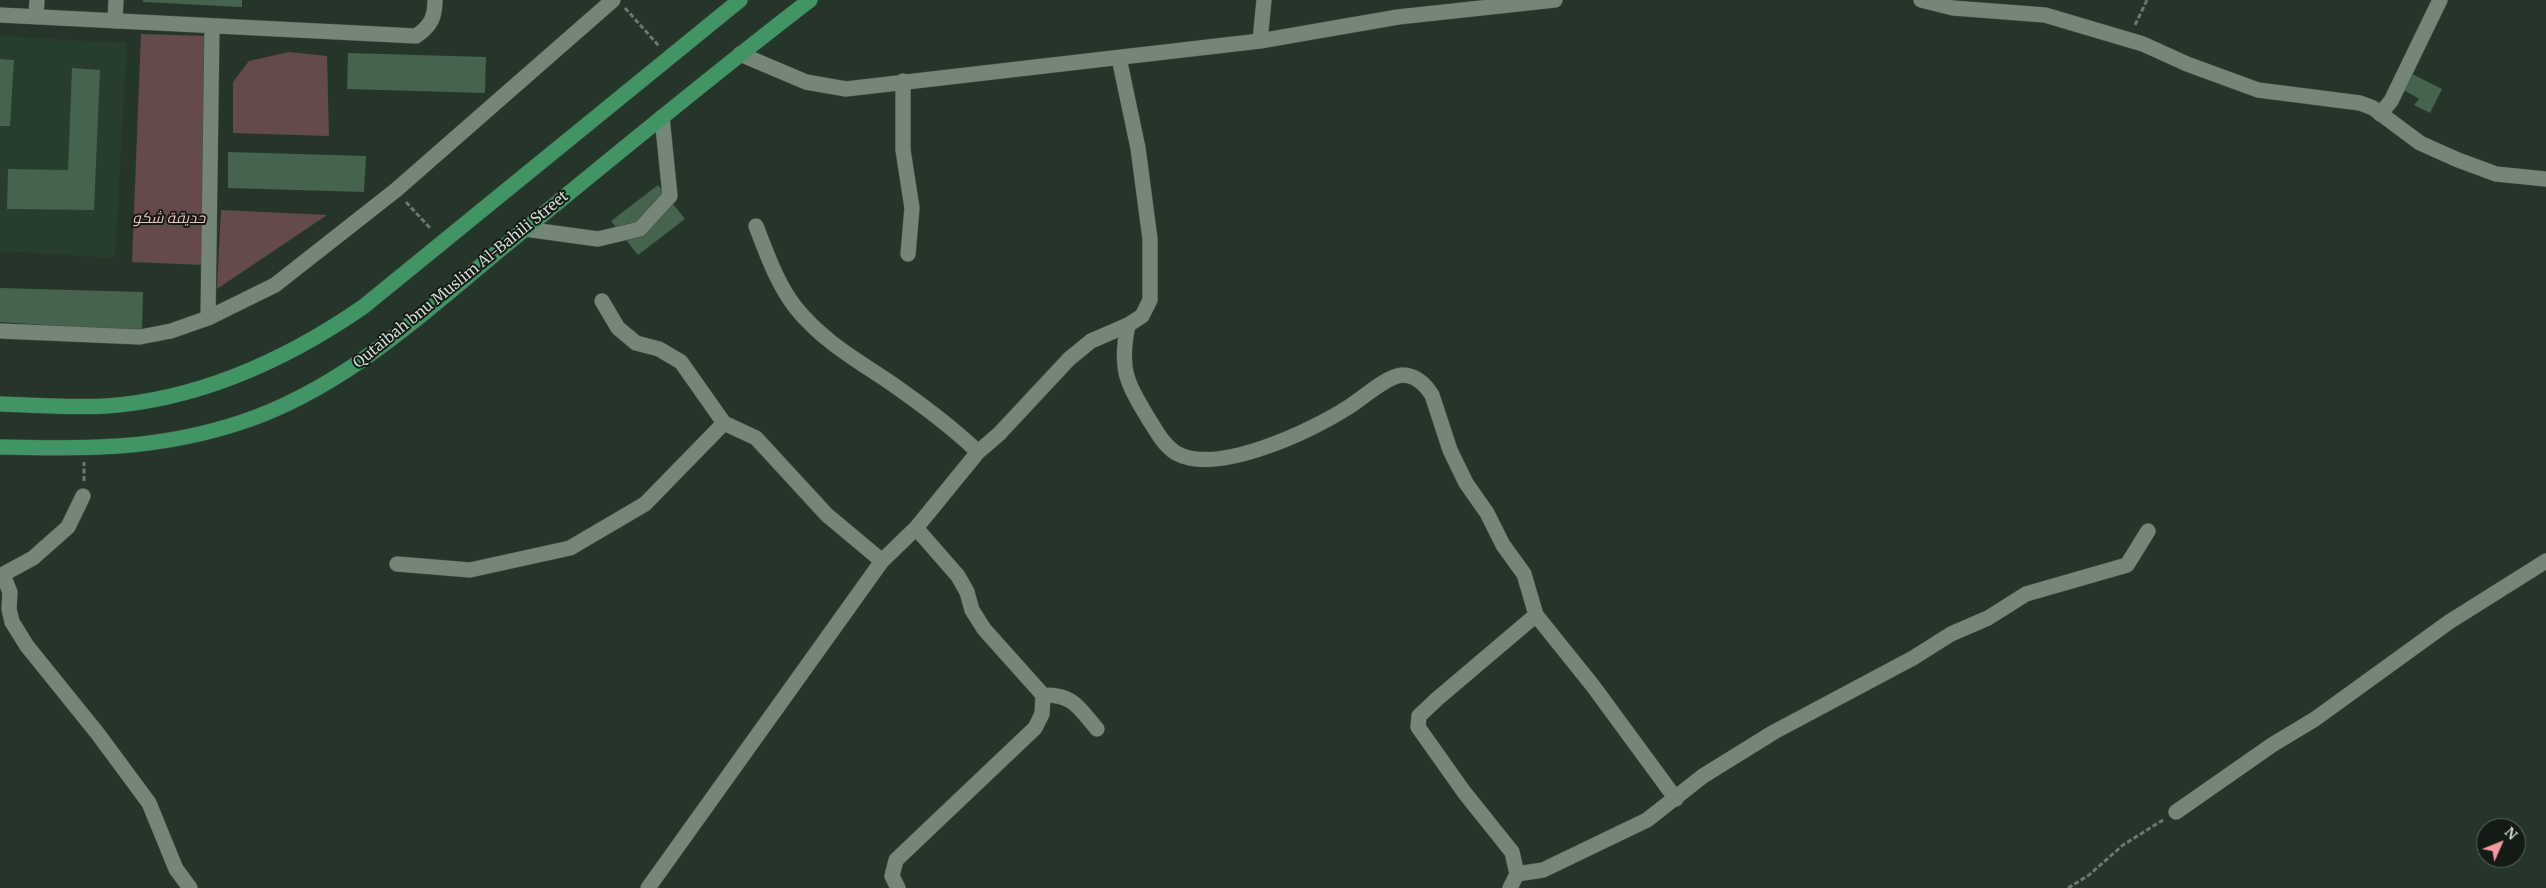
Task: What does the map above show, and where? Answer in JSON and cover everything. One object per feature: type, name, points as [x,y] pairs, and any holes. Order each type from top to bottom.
[{"type":"main road","points":[[0,404],[70,407],[109,406],[154,399],[225,380],[285,356],[325,333],[363,307],[740,0]]},
{"type":"main road","name":"Qutaibah bnu Muslim Al-Bahili Street","points":[[0,447],[85,449],[133,446],[205,434],[244,422],[318,389],[385,344],[662,117],[810,0]]},
{"type":"street","points":[[36,17],[37,0]]},
{"type":"street","points":[[115,21],[116,0]]},
{"type":"street","points":[[0,15],[416,36],[427,28],[435,16],[435,0]]},
{"type":"street","points":[[1260,41],[1264,0]]},
{"type":"street","points":[[740,54],[806,82],[846,89],[1260,41],[1398,17],[1555,0]]},
{"type":"street","points":[[1921,0],[1954,8],[2045,15],[2129,39],[2187,64],[2258,90],[2360,103],[2373,108],[2420,143],[2458,160],[2496,174],[2546,178]]},
{"type":"street","points":[[2380,114],[2391,101],[2440,0]]},
{"type":"street","points":[[0,331],[140,337],[170,331],[208,318],[275,285],[396,190],[619,4]]},
{"type":"street","points":[[208,318],[212,26]]},
{"type":"street","points":[[648,888],[882,561],[916,528],[978,452],[1000,434],[1031,398],[1076,353],[1091,341],[1128,326],[1142,316],[1150,300],[1152,272],[1150,239],[1138,148],[1120,58]]},
{"type":"street","points":[[904,81],[903,150],[912,208],[908,254]]},
{"type":"street","points":[[525,229],[598,239],[640,228],[670,196],[662,117]]},
{"type":"street","points":[[756,226],[781,285],[796,308],[815,328],[850,358],[885,379],[957,432],[978,452]]},
{"type":"street","points":[[602,301],[618,328],[636,343],[659,349],[681,362],[724,423],[756,438],[827,516],[882,561]]},
{"type":"street","points":[[1128,326],[1123,364],[1129,387],[1165,443],[1177,453],[1196,458],[1223,459],[1274,444],[1346,409],[1393,377],[1403,375],[1417,378],[1432,395],[1450,450],[1466,483],[1479,499],[1503,545],[1524,574],[1536,615],[1594,686],[1676,799]]},
{"type":"street","points":[[396,564],[470,570],[570,548],[646,504],[724,423]]},
{"type":"street","points":[[83,496],[68,527],[33,558],[2,576],[10,592],[9,609],[12,622],[27,646],[98,734],[149,803],[176,869],[190,888]]},
{"type":"street","points":[[898,888],[892,876],[896,860],[1035,728],[1042,714],[1043,695],[984,629],[972,610],[967,592],[958,576],[916,528]]},
{"type":"street","points":[[1517,874],[1543,870],[1647,820],[1703,776],[1774,732],[1913,658],[1951,634],[1988,618],[2026,594],[2127,565],[2148,531]]},
{"type":"street","points":[[2176,812],[2272,745],[2315,719],[2449,622],[2546,561]]},
{"type":"street","points":[[1510,888],[1517,874],[1512,852],[1464,792],[1418,727],[1419,716],[1436,699],[1536,615]]},
{"type":"street","points":[[1043,695],[1059,695],[1068,699],[1097,729]]},
{"type":"path","points":[[2129,39],[2146,0]]},
{"type":"path","points":[[619,4],[668,57]]},
{"type":"path","points":[[396,190],[430,228]]},
{"type":"path","points":[[83,496],[85,449]]},
{"type":"path","points":[[2068,888],[2089,875],[2122,845],[2176,812]]},
{"type":"shaded area","points":[[0,36],[127,43],[115,258],[0,251]]},
{"type":"green space","name":"حديقة شكو","points":[[141,34],[207,36],[203,265],[132,262]]},
{"type":"green space","points":[[289,52],[327,56],[329,136],[233,133],[233,82],[249,61]]},
{"type":"green space","points":[[221,210],[327,215],[217,289]]},
{"type":"building","points":[[143,0],[242,0],[242,7],[143,2]]},
{"type":"building","points":[[348,53],[486,57],[485,93],[347,89]]},
{"type":"building","points":[[0,59],[14,60],[10,126],[0,126]]},
{"type":"building","points":[[72,68],[100,70],[94,210],[7,209],[8,169],[68,170]]},
{"type":"building","points":[[2412,74],[2442,89],[2430,113],[2414,105],[2419,99],[2404,90]]},
{"type":"building","points":[[228,152],[366,156],[364,192],[228,188]]},
{"type":"building","points":[[658,185],[685,219],[638,255],[611,221]]},
{"type":"building","points":[[0,288],[143,292],[142,332],[0,322]]}]
